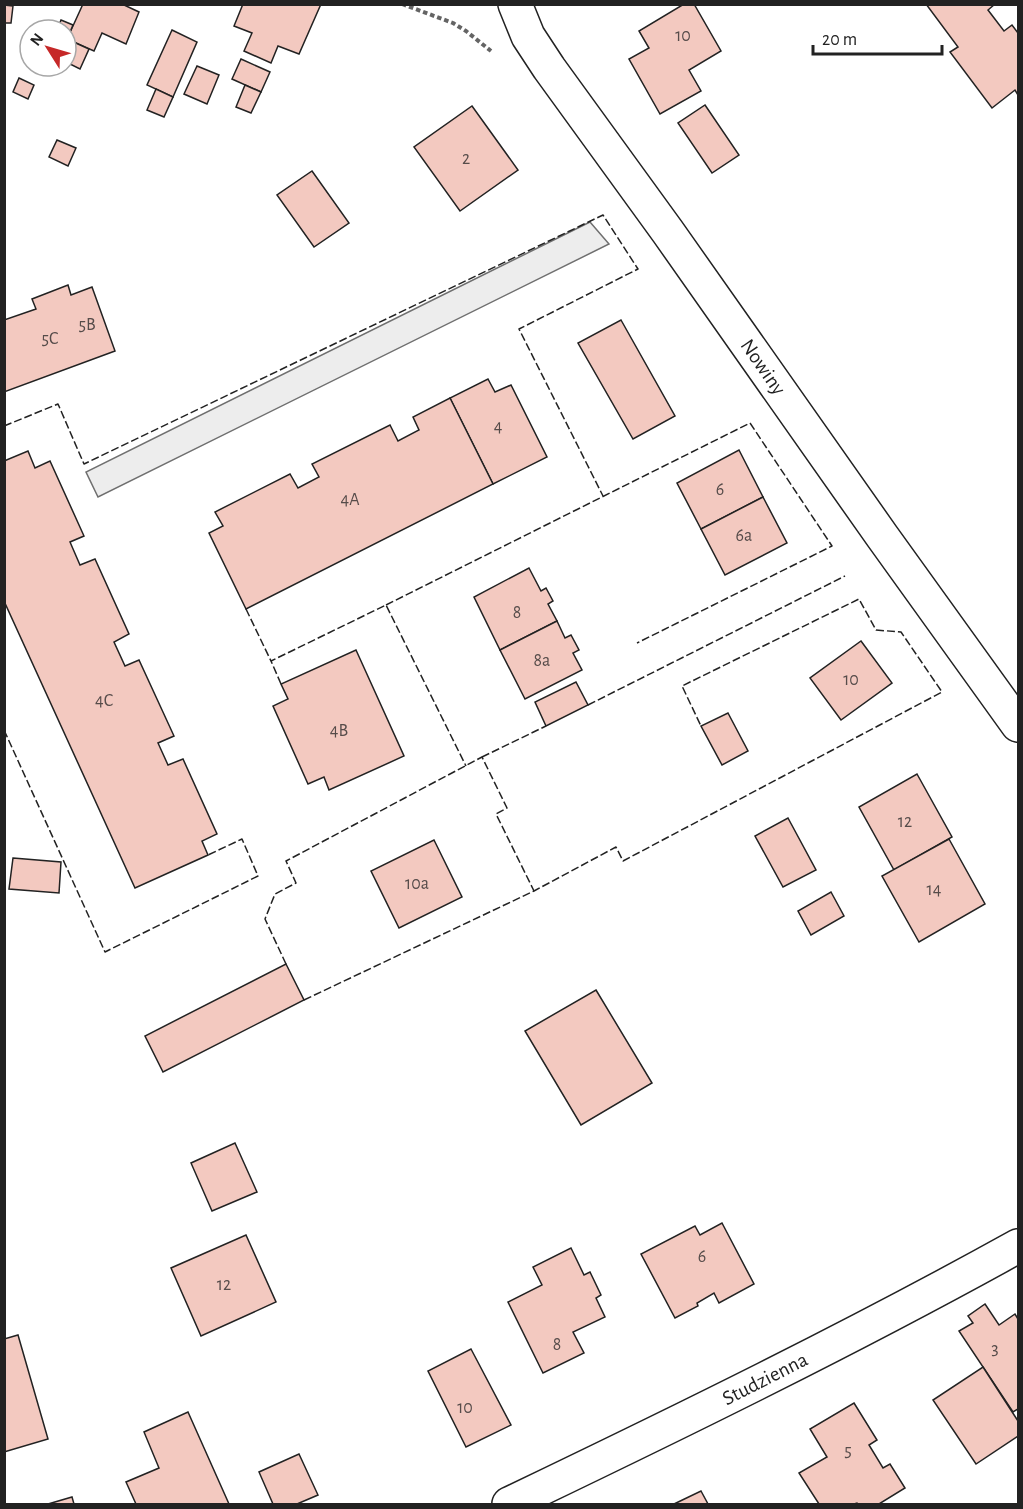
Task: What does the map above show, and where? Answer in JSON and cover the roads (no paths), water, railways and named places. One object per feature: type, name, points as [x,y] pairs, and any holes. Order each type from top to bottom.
[{"type":"street","name":"Nowiny","points":[[515,4],[528,36],[549,68],[1018,725]]},
{"type":"street","name":"Studzienna","points":[[509,1504],[722,1401],[1018,1246]]}]
